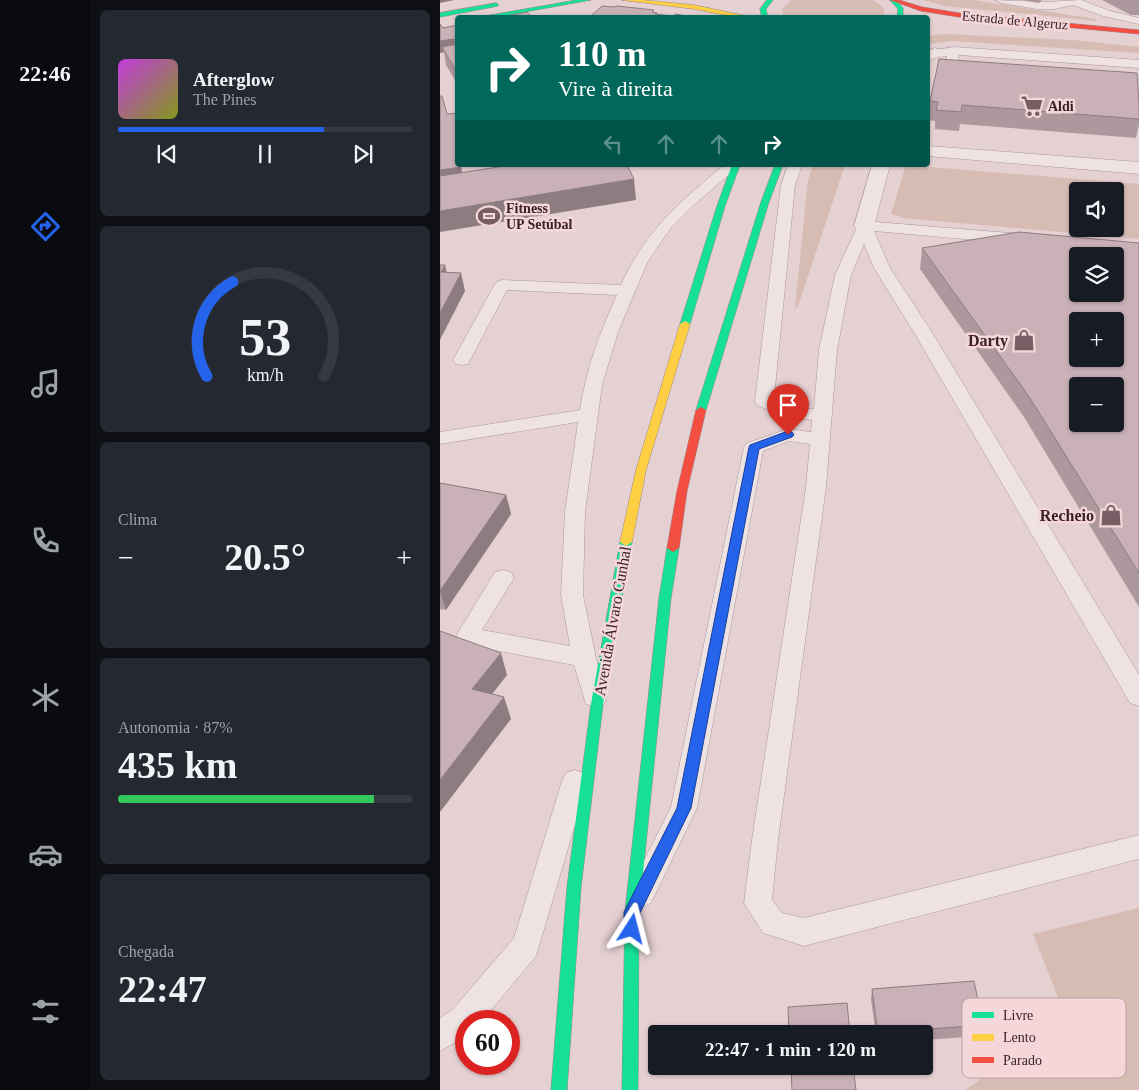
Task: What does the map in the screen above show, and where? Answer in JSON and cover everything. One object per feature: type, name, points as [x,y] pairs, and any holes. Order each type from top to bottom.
[{"type":"main road","points":[[440,15],[525,0]]},
{"type":"main road","points":[[494,15],[588,0]]},
{"type":"main road","points":[[625,0],[734,15]]},
{"type":"main road","points":[[764,15],[763,9],[770,0]]},
{"type":"main road","points":[[894,0],[901,9],[900,15]]},
{"type":"main road","name":"Estrada de Algeruz","points":[[894,0],[921,9],[959,15],[1139,32]]},
{"type":"main road","points":[[440,24],[455,22]]},
{"type":"main road","name":"Estrada de Algeruz","points":[[960,26],[1064,32],[1139,40]]},
{"type":"main road","name":"Avenida Álvaro Cunhal","points":[[559,1090],[574,887],[597,704],[616,592],[641,470],[733,167]]},
{"type":"main road","points":[[630,1090],[632,912],[665,598],[682,491],[700,413],[729,315],[779,167]]},
{"type":"street","points":[[930,151],[1139,168]]},
{"type":"street","points":[[864,226],[880,167]]},
{"type":"lane","points":[[1001,0],[1044,7],[1059,6],[1072,0],[1108,14],[1139,21]]},
{"type":"lane","points":[[931,54],[954,51],[1139,64]]},
{"type":"lane","points":[[954,51],[950,68],[978,70]]},
{"type":"lane","points":[[1091,61],[1091,77]]},
{"type":"lane","points":[[440,1036],[464,1020],[526,946],[597,704],[584,658],[572,595],[575,512],[593,385],[609,332],[639,263],[665,226],[689,202],[732,167]]},
{"type":"lane","points":[[794,167],[788,185],[764,401],[791,413],[821,415]]},
{"type":"lane","points":[[864,226],[844,274],[828,350],[816,486],[765,840],[758,903],[773,924],[804,932],[1139,847]]},
{"type":"lane","points":[[864,226],[1040,241]]},
{"type":"lane","points":[[864,226],[882,268],[924,334],[1139,696]]},
{"type":"lane","points":[[462,360],[502,285],[626,290]]},
{"type":"lane","points":[[440,438],[589,414]]},
{"type":"lane","points":[[632,912],[684,808],[754,447],[788,435],[819,439]]},
{"type":"lane","points":[[503,578],[467,636],[584,658]]},
{"type":"shaded area","points":[[792,0],[873,0],[884,8],[884,14],[783,15],[782,9]]},
{"type":"shaded area","points":[[924,0],[973,0],[1096,19],[1096,21],[944,6]]},
{"type":"shaded area","points":[[945,34],[1073,40],[1139,47],[1139,53],[951,41],[930,44],[930,36]]},
{"type":"shaded area","points":[[812,167],[844,167],[798,306],[795,308],[808,180]]},
{"type":"shaded area","points":[[905,167],[930,167],[1114,182],[1069,182],[1069,233],[903,218],[891,214]]},
{"type":"shaded area","points":[[1124,183],[1139,184],[1139,239],[1117,237],[1124,237]]},
{"type":"shaded area","points":[[1139,908],[1139,1090],[965,1090],[982,1078],[1126,1078],[1126,998],[1058,998],[1033,934]]},
{"type":"building","points":[[602,6],[617,6],[654,10],[652,12],[657,13],[655,14],[664,15],[592,15]]},
{"type":"building","points":[[527,12],[530,15],[512,15]]},
{"type":"building","points":[[440,24],[443,28],[455,26],[455,40],[440,41]]},
{"type":"building","points":[[455,45],[455,69],[442,47]]},
{"type":"building","points":[[939,59],[1137,73],[1139,119],[962,105],[961,112],[936,110],[938,102],[930,101]]},
{"type":"building","points":[[440,96],[442,96],[447,114],[455,113],[455,167],[461,167],[440,170]]},
{"type":"building","points":[[498,167],[628,167],[634,179],[440,211],[440,176]]},
{"type":"building","points":[[1019,232],[1139,243],[1139,573],[1028,395],[922,248]]},
{"type":"building","points":[[440,265],[445,265],[441,272],[461,273],[440,313]]},
{"type":"building","points":[[440,483],[506,495],[440,591]]},
{"type":"building","points":[[440,631],[501,653],[472,689],[504,697],[440,780]]},
{"type":"building","points":[[974,981],[977,998],[962,998],[962,1027],[933,1029],[933,1025],[877,1025],[872,989]]},
{"type":"building","points":[[847,1003],[849,1025],[789,1025],[788,1007]]},
{"type":"building","points":[[791,1075],[854,1075],[856,1090],[792,1090]]},
{"type":"traffic: fast","points":[[496,15],[588,0]]},
{"type":"traffic: fast","points":[[764,15],[763,9],[770,0]]},
{"type":"traffic: fast","points":[[893,0],[901,9],[900,15]]},
{"type":"traffic: fast","points":[[440,15],[496,5]]},
{"type":"traffic: fast","points":[[685,324],[721,206],[735,167]]},
{"type":"traffic: fast","points":[[701,410],[765,202],[778,167]]},
{"type":"traffic: fast","points":[[559,1090],[574,887],[597,704],[626,542]]},
{"type":"traffic: fast","points":[[630,1090],[632,912],[665,598],[673,548]]},
{"type":"traffic: slow","points":[[625,0],[694,7],[737,15]]},
{"type":"traffic: slow","points":[[626,542],[641,470],[685,324]]},
{"type":"traffic: jam","points":[[893,0],[921,9],[959,15],[1139,32]]},
{"type":"traffic: jam","points":[[673,548],[682,491],[701,410]]},
{"type":"place","name":"Aldi","points":[[1032,106]]},
{"type":"place","name":"Fitness UP Setúbal","points":[[489,216]]},
{"type":"place","name":"Darty","points":[[1024,340]]},
{"type":"place","name":"Recheio","points":[[1111,515]]},
{"type":"route","points":[[632,929],[632,912],[684,808],[754,447],[788,435]]}]
